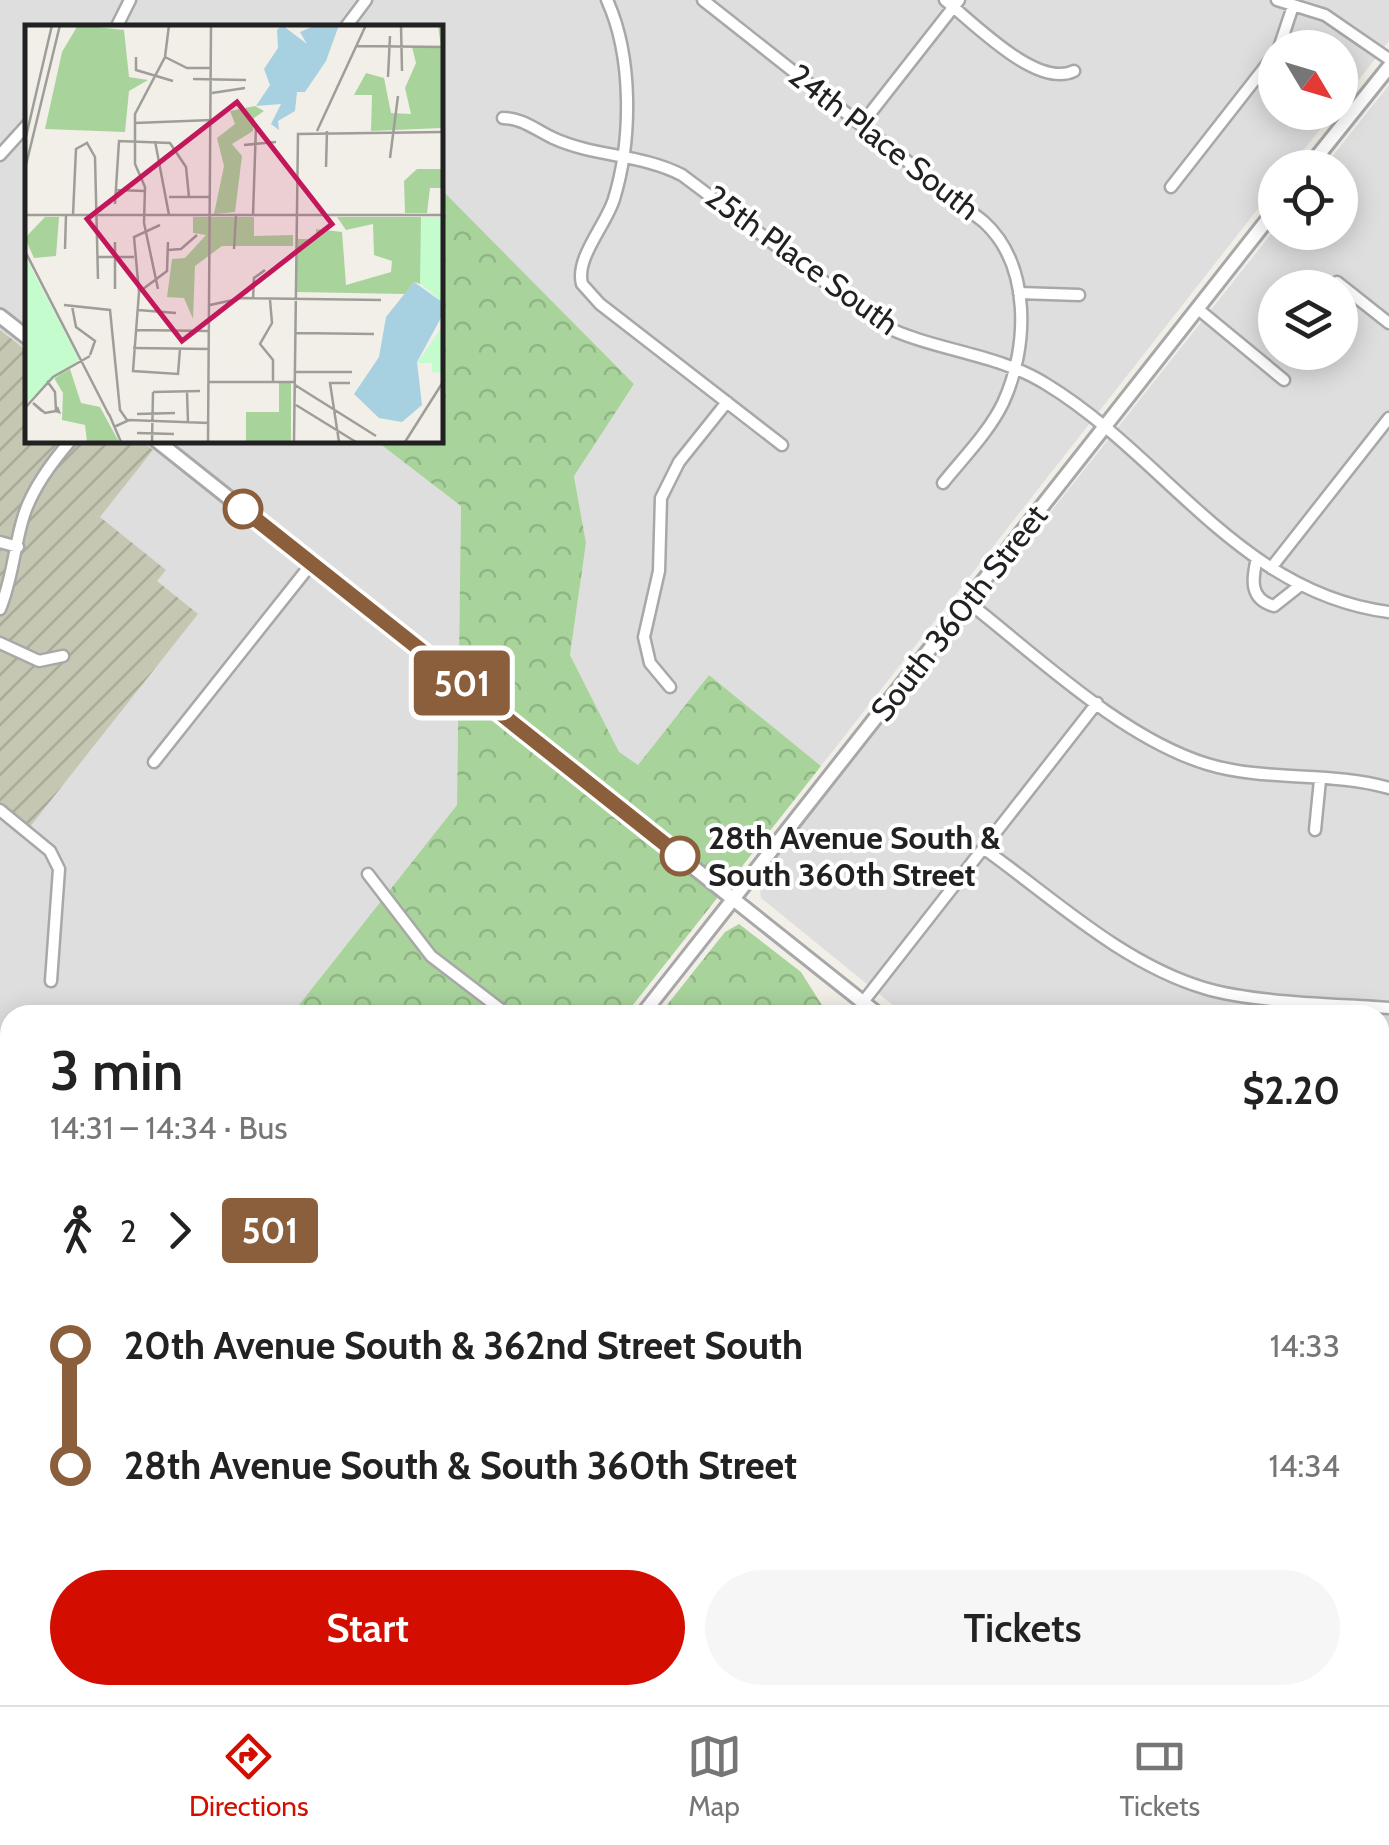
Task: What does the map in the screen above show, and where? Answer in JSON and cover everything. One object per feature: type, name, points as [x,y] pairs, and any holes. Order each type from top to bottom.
[{"type":"street","points":[[118,25],[130,0]]},
{"type":"street","points":[[347,25],[366,0]]},
{"type":"street","points":[[608,0],[624,66],[622,156],[610,212],[580,274],[589,294],[782,445]]},
{"type":"street","name":"24th Place South","points":[[703,0],[996,233],[1012,257],[1020,312],[1014,368],[998,411],[943,483]]},
{"type":"street","points":[[1277,0],[1325,15],[1389,59]]},
{"type":"street","points":[[860,124],[953,2],[1044,74],[1059,77],[1074,71]]},
{"type":"street","points":[[1285,30],[1293,6]]},
{"type":"street","points":[[1322,150],[1389,67]]},
{"type":"street","points":[[1171,187],[1258,76]]},
{"type":"street","name":"25th Place South","points":[[502,118],[520,120],[570,145],[668,168],[699,186],[882,325],[918,341],[1014,368],[1053,388],[1298,588],[1389,612]]},
{"type":"street","points":[[0,155],[25,127]]},
{"type":"street","name":"South 360th Street","points":[[650,1005],[1258,232]]},
{"type":"street","points":[[1019,293],[1079,296]]},
{"type":"street","points":[[1358,299],[1389,323]]},
{"type":"street","points":[[1198,310],[1284,380]]},
{"type":"street","points":[[0,316],[25,336]]},
{"type":"street","points":[[670,687],[650,663],[644,643],[658,571],[660,498],[672,472],[727,402]]},
{"type":"street","points":[[1272,568],[1389,418]]},
{"type":"street","points":[[0,608],[29,504],[70,442]]},
{"type":"street","points":[[159,442],[867,1005]]},
{"type":"street","points":[[0,542],[18,547]]},
{"type":"street","points":[[1257,558],[1253,587],[1261,601],[1274,606],[1298,588]]},
{"type":"street","points":[[154,762],[312,563]]},
{"type":"street","points":[[968,602],[1097,703],[1206,764],[1389,788]]},
{"type":"street","points":[[0,643],[39,661],[64,656]]},
{"type":"street","points":[[863,1002],[1097,703]]},
{"type":"street","points":[[1315,830],[1320,780]]},
{"type":"street","points":[[0,810],[54,857],[60,884],[51,982]]},
{"type":"street","points":[[983,848],[1106,938],[1140,960],[1193,984],[1232,994],[1355,1005]]},
{"type":"street","points":[[368,874],[430,956],[495,1005]]},
{"type":"shaded area","points":[[0,0],[1389,0],[1389,41],[1358,81],[1358,30],[1258,30],[1258,130],[1319,130],[1304,150],[1258,150],[1258,209],[821,766],[709,675],[638,765],[619,753],[570,655],[586,543],[574,475],[634,384],[442,190],[442,25],[25,25],[25,442],[378,442],[461,506],[457,805],[299,1005],[0,1005]]},
{"type":"shaded area","points":[[1389,85],[1389,1005],[893,1005],[761,898],[759,880],[1258,250],[1358,250],[1358,150],[1337,150],[1353,130],[1358,130],[1358,124]]},
{"type":"shaded area","points":[[0,330],[25,349],[25,442],[143,442],[153,450],[100,517],[166,570],[157,581],[198,614],[29,828],[0,804]]},
{"type":"green space","points":[[442,190],[634,384],[574,476],[586,543],[570,655],[619,752],[638,765],[709,675],[821,766],[633,1005],[299,1005],[457,805],[461,506],[378,442],[442,442]]},
{"type":"green space","points":[[739,924],[801,972],[822,1005],[667,1005],[725,932]]},
{"type":"bus line","name":"501","points":[[243,509],[680,856]]},
{"type":"place","name":"28th Avenue South & South 360th Street","points":[[680,856]]}]
